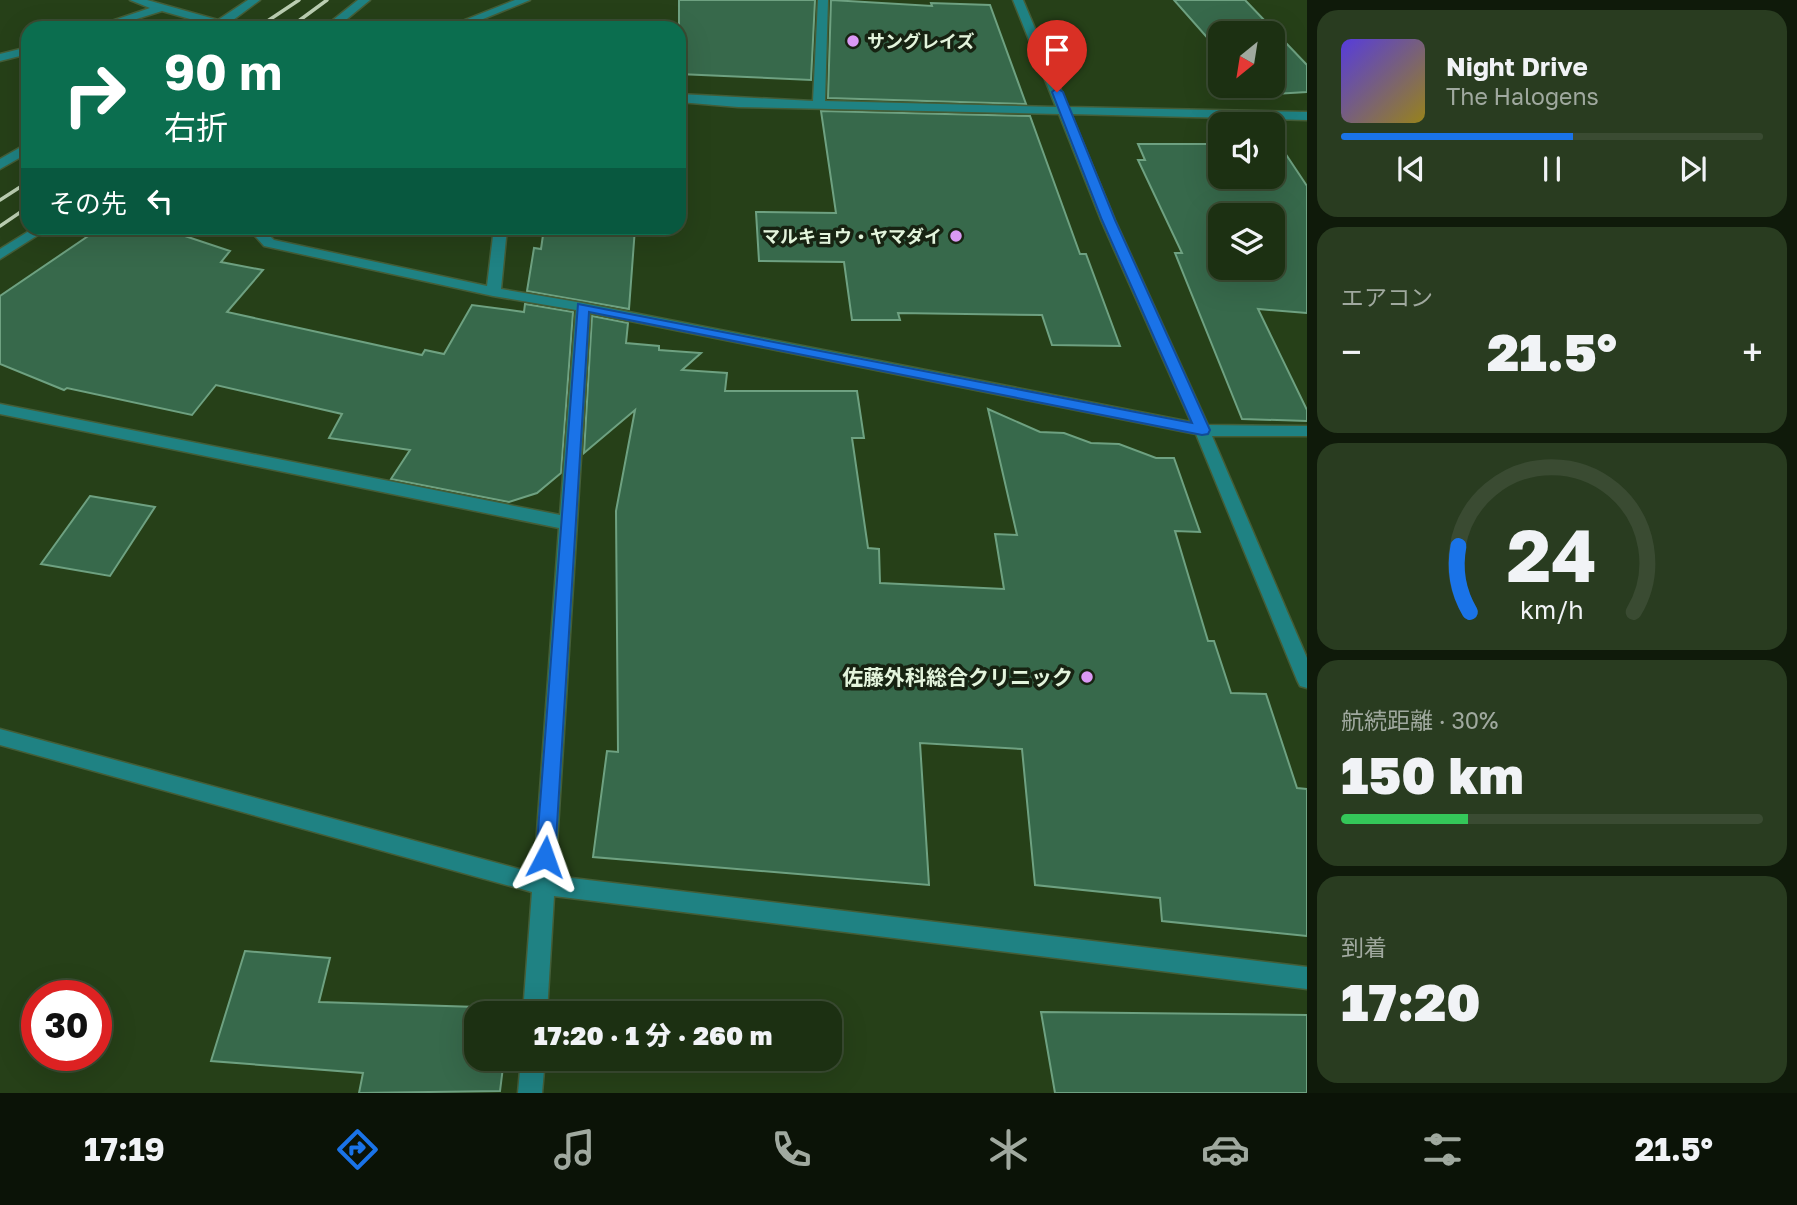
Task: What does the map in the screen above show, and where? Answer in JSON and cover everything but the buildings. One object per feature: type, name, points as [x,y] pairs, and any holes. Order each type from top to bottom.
[{"type":"street","points":[[135,0],[203,21]]},
{"type":"street","points":[[224,21],[254,0]]},
{"type":"street","points":[[338,21],[365,0]]},
{"type":"street","points":[[470,21],[525,0]]},
{"type":"street","points":[[819,104],[823,0]]},
{"type":"street","points":[[1018,0],[1108,220],[1202,430],[1307,680]]},
{"type":"street","points":[[119,21],[163,7]]},
{"type":"street","points":[[0,58],[21,52]]},
{"type":"street","points":[[686,99],[738,103],[1307,116]]},
{"type":"street","points":[[0,165],[21,152]]},
{"type":"street","points":[[0,255],[30,235]]},
{"type":"street","points":[[261,235],[269,243],[493,292],[583,307],[1202,430],[1307,431]]},
{"type":"street","points":[[493,292],[500,235]]},
{"type":"street","points":[[537,1001],[583,307]]},
{"type":"street","points":[[0,409],[567,523]]},
{"type":"street","points":[[0,737],[543,885],[1307,978]]},
{"type":"street","points":[[530,1093],[532,1071]]},
{"type":"railway","points":[[268,21],[299,0]]},
{"type":"railway","points":[[298,21],[327,0]]},
{"type":"railway","points":[[0,200],[21,186]]},
{"type":"railway","points":[[0,226],[21,212]]},
{"type":"place","name":"サングレイズ","points":[[853,41]]},
{"type":"place","name":"マルキョウ・ヤマダイ","points":[[956,236]]},
{"type":"place","name":"佐藤外科総合クリニック","points":[[1087,677]]},
{"type":"route","points":[[545,857],[583,307],[1202,430],[1108,220],[1057,92]]}]
